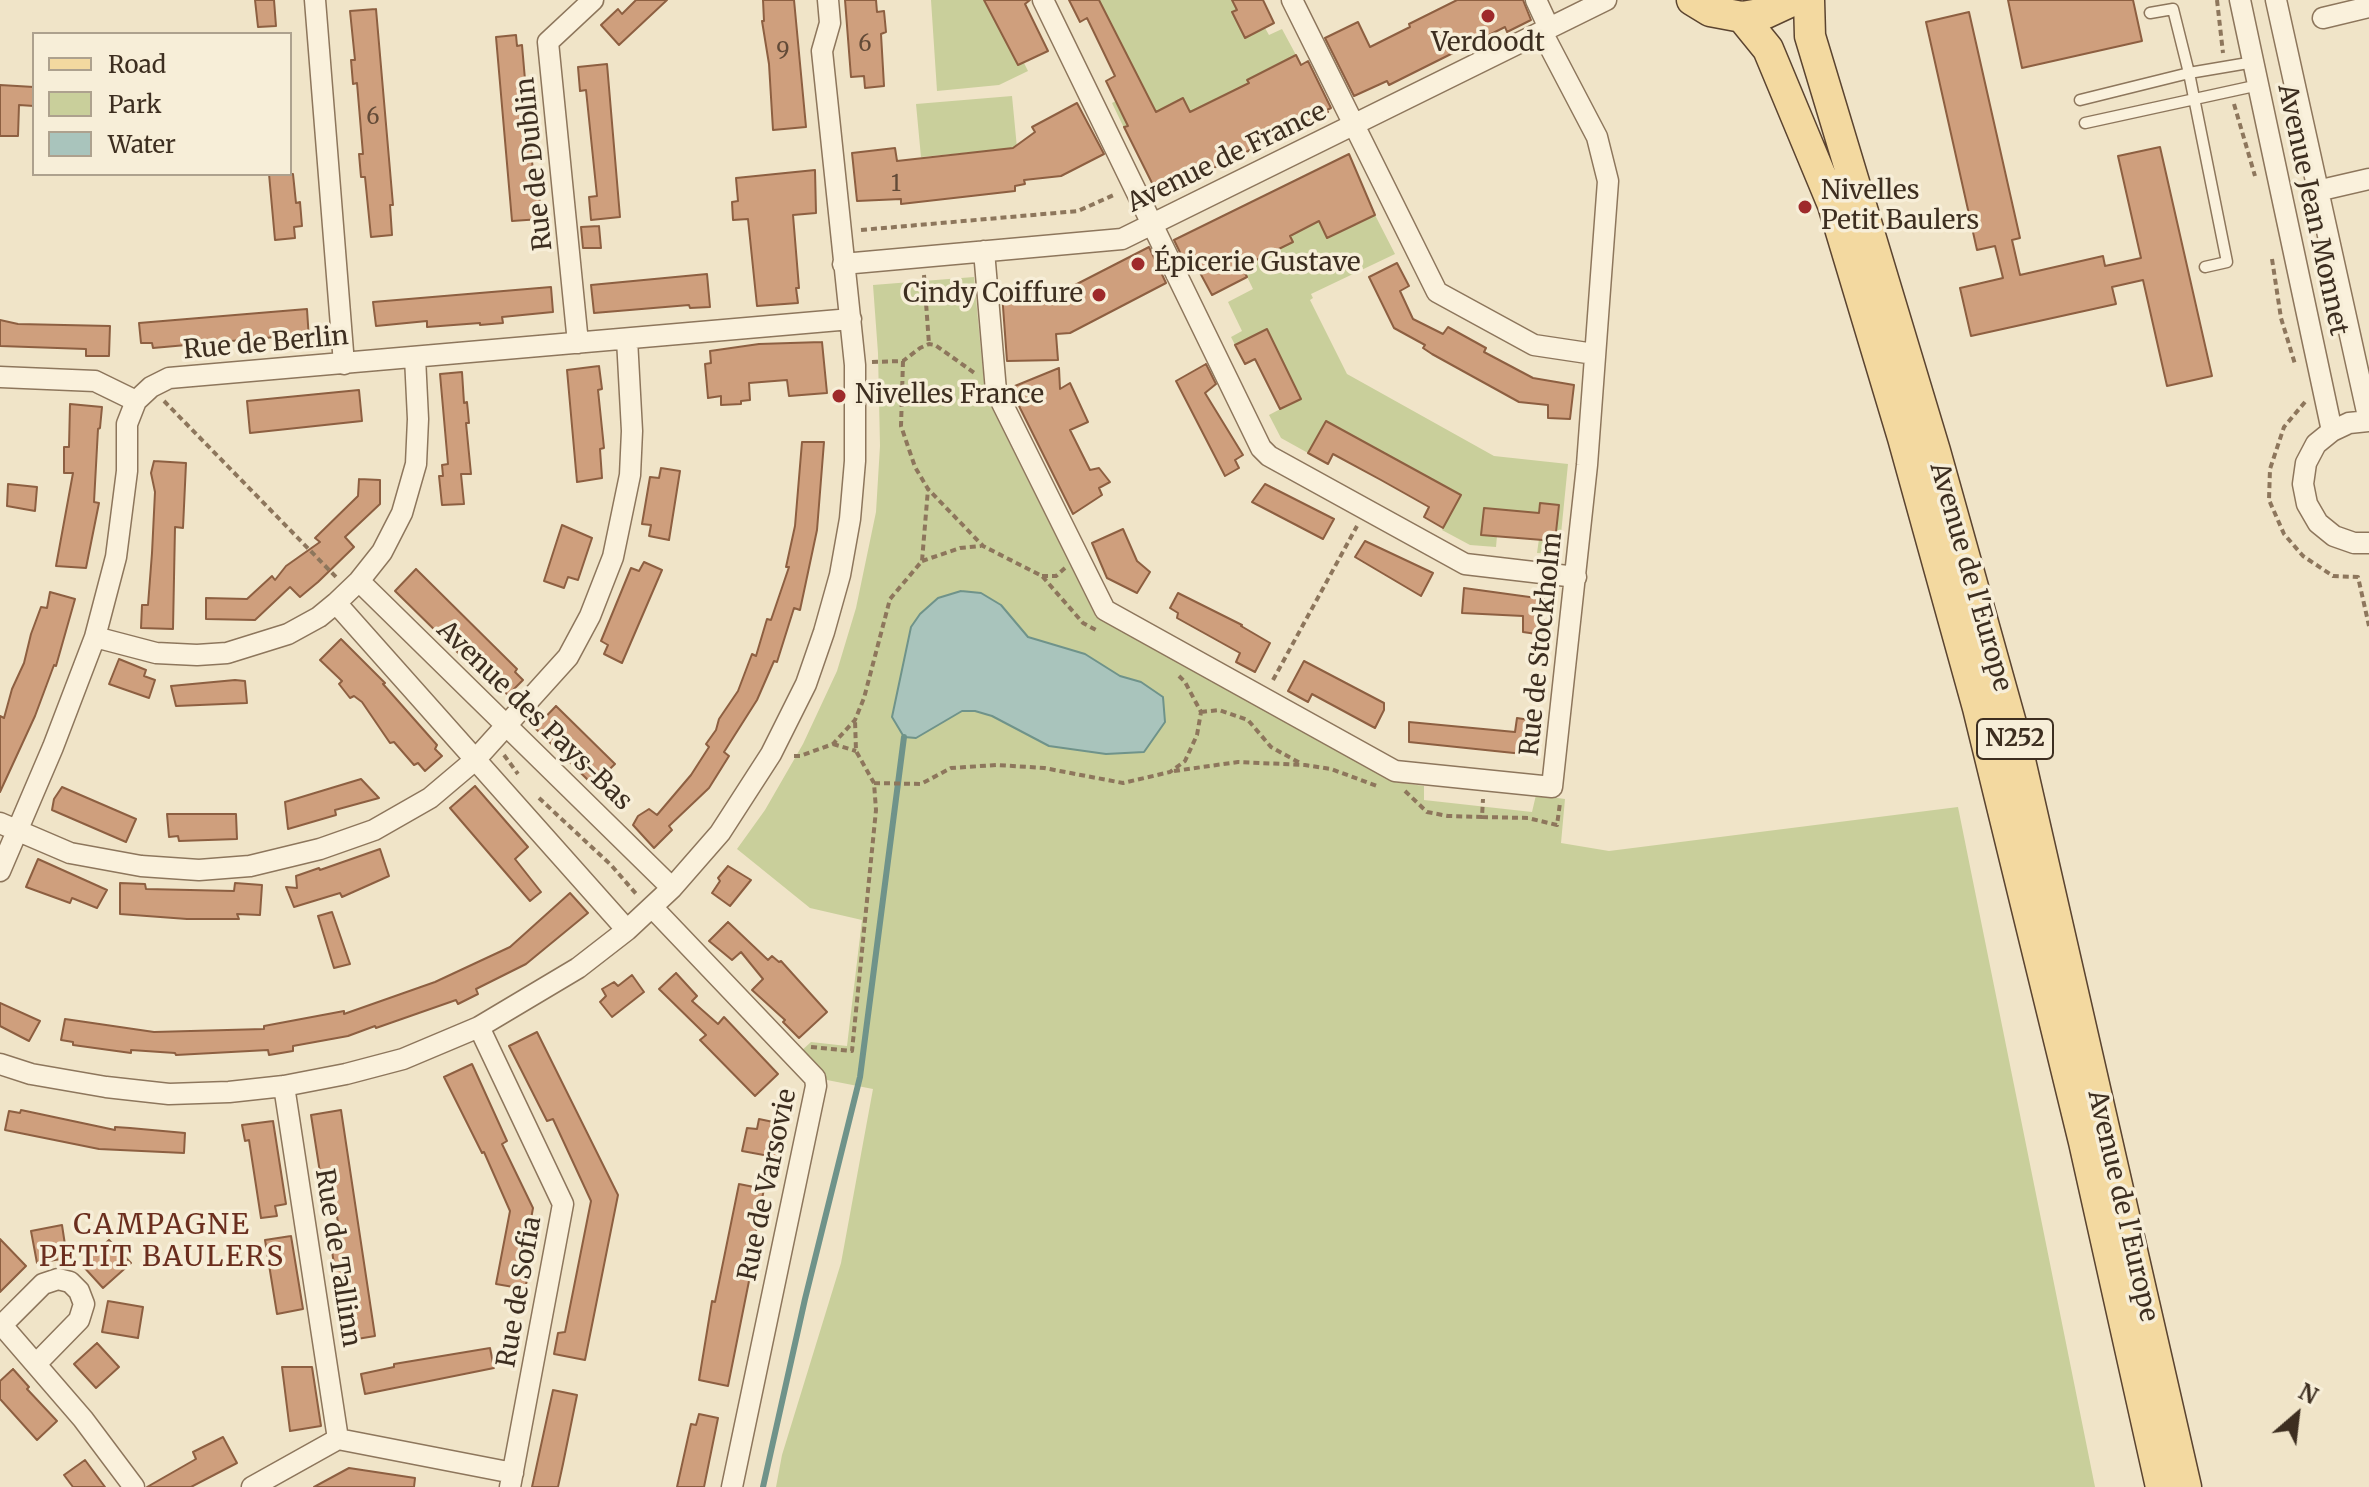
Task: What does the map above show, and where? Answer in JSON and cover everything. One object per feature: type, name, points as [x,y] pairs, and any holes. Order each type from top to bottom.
[{"type":"main road","points":[[1692,0],[1710,11],[1742,17],[1766,13],[1794,0]]},
{"type":"main road","name":"Avenue de l'Europe","points":[[1809,0],[1810,36],[1935,451],[2014,734],[2186,1487]]},
{"type":"main road","name":"Avenue de l'Europe","points":[[1742,17],[1768,49],[1833,205],[1903,438],[1982,723],[2084,1142],[2161,1487]]},
{"type":"street","points":[[315,0],[344,364]]},
{"type":"street","name":"Rue de Dublin","points":[[578,343],[548,42],[593,0]]},
{"type":"street","points":[[0,1064],[31,1074],[169,1094],[284,1086],[403,1059],[479,1027],[529,1000],[578,968],[627,930],[672,888],[720,833],[771,754],[806,684],[840,575],[850,519],[855,461],[855,365],[822,51],[830,23],[828,0]]},
{"type":"street","points":[[1043,0],[1261,448],[1269,456],[1465,564],[1576,577]]},
{"type":"street","points":[[1292,0],[1437,292],[1534,345],[1594,354]]},
{"type":"street","name":"Rue de Stockholm","points":[[984,251],[996,391],[1105,610],[1395,771],[1552,787],[1576,577],[1608,181],[1597,137],[1546,30],[1536,0]]},
{"type":"street","name":"Avenue de France","points":[[843,264],[1122,239],[1606,0]]},
{"type":"street","name":"Avenue Jean Monnet","points":[[2240,0],[2332,431],[2349,423],[2369,421],[2276,0]]},
{"type":"street","points":[[2323,18],[2369,7]]},
{"type":"street","points":[[2317,191],[2369,179]]},
{"type":"street","name":"Rue de Berlin","points":[[136,401],[151,387],[169,378],[851,319]]},
{"type":"street","points":[[9,826],[70,853],[141,866],[199,870],[250,866],[320,849],[374,830],[430,798],[475,760],[568,657],[590,616],[613,557],[630,475],[632,431],[627,339]]},
{"type":"street","points":[[95,637],[156,653],[227,653],[288,634],[319,617],[336,603],[382,552],[402,513],[416,464],[418,419],[415,357]]},
{"type":"street","points":[[0,377],[95,381],[136,401],[127,424],[127,471],[116,557],[95,637],[9,826],[0,871]]},
{"type":"street","points":[[2332,431],[2316,444],[2306,463],[2303,484],[2307,504],[2318,523],[2334,536],[2354,543],[2369,543]]},
{"type":"street","name":"Avenue des Pays-Bas","points":[[359,581],[672,888]]},
{"type":"street","points":[[336,603],[627,930]]},
{"type":"street","name":"Rue de Varsovie","points":[[652,907],[815,1078],[816,1086],[732,1487]]},
{"type":"street","name":"Rue de Sofia","points":[[479,1027],[563,1204],[512,1480]]},
{"type":"street","name":"Rue de Tallinn","points":[[284,1086],[338,1439]]},
{"type":"street","points":[[37,1363],[79,1320],[84,1304],[79,1291],[70,1282],[58,1279],[43,1284],[1,1324],[101,1441],[134,1487]]},
{"type":"street","points":[[252,1487],[338,1439],[512,1480]]},
{"type":"lane","points":[[2150,13],[2173,9],[2189,73],[2227,262],[2205,267]]},
{"type":"lane","points":[[2080,100],[2189,73],[2254,62]]},
{"type":"lane","points":[[2085,123],[2259,85]]},
{"type":"path","points":[[2217,0],[2225,67]]},
{"type":"path","points":[[2231,91],[2257,183]]},
{"type":"path","points":[[841,231],[1078,211],[1133,186]]},
{"type":"path","points":[[2271,249],[2281,318],[2298,373]]},
{"type":"path","points":[[923,258],[929,344]]},
{"type":"path","points":[[929,344],[943,349],[957,363],[977,375],[994,377]]},
{"type":"path","points":[[855,365],[903,361],[929,344]]},
{"type":"path","points":[[903,361],[901,426],[915,467],[928,489],[983,546],[1042,576],[1083,623],[1097,630]]},
{"type":"path","points":[[2306,401],[2284,427],[2270,469],[2269,500],[2284,534],[2303,556],[2333,576],[2358,577],[2369,626]]},
{"type":"path","points":[[771,754],[800,756],[833,744],[855,720],[864,698],[879,631],[890,599],[922,561],[928,489]]},
{"type":"path","points":[[1264,697],[1366,510]]},
{"type":"path","points":[[922,561],[960,548],[983,546]]},
{"type":"path","points":[[1056,576],[1056,590]]},
{"type":"path","points":[[1168,667],[1185,682],[1201,712],[1197,735],[1185,761],[1171,771]]},
{"type":"path","points":[[1201,712],[1219,710],[1248,720],[1271,747],[1305,765]]},
{"type":"path","points":[[798,1060],[812,1046],[852,1051],[876,810],[874,783],[856,751],[855,720]]},
{"type":"path","points":[[833,744],[856,751]]},
{"type":"path","points":[[874,783],[921,784],[951,768],[997,765],[1044,768],[1123,783],[1171,771],[1238,762],[1331,769],[1368,784],[1389,788]]},
{"type":"path","points":[[1406,772],[1403,790],[1427,812],[1448,816],[1528,818],[1557,825],[1560,799],[1552,787]]},
{"type":"path","points":[[1482,817],[1484,780]]},
{"type":"green space","points":[[931,0],[984,0],[993,18],[998,16],[1018,65],[1024,63],[1028,71],[999,85],[937,91]]},
{"type":"green space","points":[[1099,0],[1232,0],[1237,10],[1232,12],[1245,37],[1265,28],[1269,35],[1282,29],[1296,55],[1247,80],[1250,86],[1187,135],[1183,99],[1124,128],[1112,103],[1143,87]]},
{"type":"green space","points":[[1012,96],[1017,148],[921,157],[916,104]]},
{"type":"green space","points":[[1375,215],[1395,254],[1311,294],[1313,298],[1310,300],[1347,374],[1494,456],[1568,464],[1559,554],[1537,553],[1539,539],[1558,505],[1540,503],[1538,518],[1532,513],[1484,508],[1481,534],[1497,536],[1496,547],[1470,545],[1442,530],[1461,495],[1327,421],[1308,453],[1281,438],[1269,415],[1301,398],[1267,329],[1235,345],[1231,337],[1242,331],[1228,302],[1253,289],[1237,256],[1266,255],[1292,242],[1290,236],[1311,225],[1308,218]]},
{"type":"green space","points":[[974,277],[985,394],[1096,617],[1395,782],[1424,786],[1424,800],[1532,812],[1536,795],[1565,799],[1561,843],[1609,851],[1958,807],[2095,1487],[776,1487],[782,1455],[841,1263],[873,1089],[827,1080],[800,1052],[811,1042],[847,1046],[862,920],[810,908],[737,849],[765,810],[803,744],[837,671],[856,608],[876,512],[880,446],[873,285]]},
{"type":"water","points":[[961,591],[981,593],[1001,605],[1028,637],[1085,654],[1120,676],[1141,682],[1163,697],[1165,722],[1144,752],[1106,754],[1049,746],[992,716],[975,711],[962,711],[916,738],[904,737],[892,717],[911,627],[938,598]]},
{"type":"building","points":[[255,0],[274,0],[276,26],[258,27]]},
{"type":"building","points":[[636,0],[667,0],[619,45],[601,25],[618,9],[622,14]]},
{"type":"building","points":[[763,0],[794,0],[806,127],[773,130],[769,64],[762,21]]},
{"type":"building","points":[[845,0],[876,0],[877,12],[884,11],[886,32],[881,34],[884,86],[865,88],[864,76],[851,77]]},
{"type":"building","points":[[984,0],[1030,0],[1025,4],[1048,51],[1018,65]]},
{"type":"building","points":[[1069,0],[1099,0],[1156,112],[1183,98],[1190,112],[1249,83],[1247,80],[1296,55],[1301,65],[1308,61],[1331,108],[1158,195],[1124,127],[1128,126],[1106,81],[1115,76],[1087,18],[1080,22]]},
{"type":"building","points":[[1232,0],[1263,0],[1274,23],[1245,38],[1232,12],[1237,10]]},
{"type":"building","points":[[1457,0],[1523,0],[1531,20],[1507,32],[1505,27],[1389,85],[1387,81],[1354,96],[1325,38],[1358,22],[1370,47]]},
{"type":"building","points":[[2008,0],[2133,0],[2142,41],[2022,68]]},
{"type":"building","points":[[376,9],[393,205],[390,205],[392,235],[371,237],[365,177],[361,177],[359,154],[363,154],[357,83],[353,84],[351,60],[355,60],[350,11]]},
{"type":"building","points":[[1969,12],[2020,238],[2012,240],[2020,275],[2103,256],[2105,266],[2141,258],[2118,156],[2160,147],[2212,376],[2167,386],[2143,280],[2112,287],[2116,304],[1971,336],[1960,288],[2003,278],[1995,246],[1977,250],[1926,22]]},
{"type":"building","points":[[516,35],[517,46],[522,45],[535,195],[539,194],[541,219],[512,221],[496,37]]},
{"type":"building","points":[[607,64],[620,217],[591,220],[589,197],[597,196],[586,90],[580,91],[578,67]]},
{"type":"building","points":[[0,85],[32,87],[32,106],[19,105],[18,136],[0,136]]},
{"type":"building","points":[[1077,103],[1104,154],[1061,176],[1024,180],[1025,184],[1015,186],[1015,191],[901,204],[901,199],[857,201],[852,153],[895,148],[897,161],[1013,148],[1035,132],[1032,127]]},
{"type":"building","points":[[1349,154],[1375,215],[1327,238],[1319,221],[1290,236],[1293,242],[1242,267],[1247,277],[1212,295],[1198,269],[1190,273],[1174,240]]},
{"type":"building","points":[[815,170],[816,213],[793,215],[798,303],[757,306],[748,219],[733,220],[732,202],[738,201],[736,178]]},
{"type":"building","points":[[293,174],[302,226],[294,227],[295,238],[275,240],[269,176]]},
{"type":"building","points":[[599,226],[601,248],[583,248],[581,227]]},
{"type":"building","points":[[1149,247],[1166,283],[1070,333],[1056,334],[1058,360],[1007,361],[1002,293],[1073,286]]},
{"type":"building","points":[[1397,263],[1409,286],[1400,291],[1413,319],[1443,334],[1448,327],[1486,348],[1484,352],[1533,378],[1574,385],[1570,419],[1548,418],[1548,405],[1519,402],[1432,354],[1423,348],[1425,345],[1394,328],[1369,277]]},
{"type":"building","points":[[707,274],[710,307],[690,308],[689,305],[594,313],[591,285]]},
{"type":"building","points":[[551,287],[553,312],[502,317],[503,323],[480,325],[427,327],[427,321],[376,326],[373,302]]},
{"type":"building","points":[[307,309],[309,340],[287,342],[287,336],[153,348],[152,343],[141,343],[139,323]]},
{"type":"building","points":[[0,320],[18,324],[110,326],[109,356],[86,356],[86,349],[0,346]]},
{"type":"building","points":[[1267,329],[1301,399],[1280,409],[1255,359],[1245,364],[1235,345]]},
{"type":"building","points":[[822,342],[827,393],[789,396],[787,380],[749,383],[750,400],[741,401],[741,404],[721,405],[721,396],[708,398],[705,364],[711,363],[710,351],[759,344]]},
{"type":"building","points":[[1206,364],[1216,384],[1205,393],[1243,455],[1235,460],[1239,468],[1225,476],[1176,381]]},
{"type":"building","points":[[599,366],[602,389],[598,390],[604,448],[600,449],[602,478],[577,482],[567,370]]},
{"type":"building","points":[[1059,368],[1060,389],[1070,383],[1088,422],[1070,430],[1090,470],[1099,468],[1110,482],[1099,488],[1102,495],[1073,514],[1010,388]]},
{"type":"building","points":[[462,372],[469,423],[466,423],[471,474],[461,474],[464,504],[442,505],[439,476],[443,476],[442,465],[448,464],[440,374]]},
{"type":"building","points":[[359,390],[362,421],[250,433],[247,401]]},
{"type":"building","points":[[70,404],[102,407],[94,502],[99,503],[86,568],[56,566],[73,473],[64,473],[64,447],[69,447]]},
{"type":"building","points":[[1326,421],[1461,495],[1443,528],[1424,517],[1429,507],[1381,480],[1333,454],[1328,464],[1308,453]]},
{"type":"building","points":[[802,442],[824,442],[817,530],[800,610],[794,608],[777,662],[774,661],[757,700],[724,752],[729,756],[709,788],[669,826],[672,830],[654,848],[633,825],[638,816],[649,809],[657,815],[691,775],[709,747],[706,744],[716,730],[719,719],[738,691],[752,654],[756,656],[767,619],[771,620],[789,567],[786,567],[795,526]]},
{"type":"building","points":[[154,461],[186,463],[183,528],[175,527],[173,629],[141,628],[142,605],[148,605],[155,492],[151,473]]},
{"type":"building","points":[[661,468],[680,471],[669,540],[649,536],[651,525],[642,524],[650,477],[659,478]]},
{"type":"building","points":[[359,479],[380,480],[380,504],[345,537],[354,547],[318,582],[300,597],[290,587],[255,620],[206,619],[206,598],[247,599],[272,576],[275,580],[286,566],[320,542],[315,538],[358,496]]},
{"type":"building","points":[[8,484],[37,487],[35,511],[7,506]]},
{"type":"building","points":[[1265,484],[1334,519],[1323,539],[1252,502]]},
{"type":"building","points":[[1540,503],[1559,505],[1555,541],[1481,535],[1484,508],[1539,513]]},
{"type":"building","points":[[562,525],[592,538],[578,580],[568,577],[564,588],[544,581]]},
{"type":"building","points":[[1123,529],[1137,561],[1150,572],[1137,593],[1107,578],[1092,543]]},
{"type":"building","points":[[1365,541],[1433,573],[1421,596],[1355,557]]},
{"type":"building","points":[[644,562],[662,570],[622,663],[604,654],[608,645],[601,641],[631,568],[639,571]]},
{"type":"building","points":[[416,569],[517,669],[515,672],[523,680],[508,695],[499,687],[496,690],[395,591]]},
{"type":"building","points":[[1464,588],[1544,599],[1543,635],[1523,632],[1523,616],[1462,613]]},
{"type":"building","points":[[50,592],[75,599],[56,666],[0,792],[0,716],[4,718],[31,634],[41,607],[47,608]]},
{"type":"building","points":[[1178,593],[1242,625],[1270,643],[1255,672],[1236,662],[1240,653],[1177,618],[1178,613],[1170,608]]},
{"type":"building","points":[[341,639],[385,683],[437,745],[435,749],[442,756],[425,771],[418,763],[414,765],[394,742],[390,743],[362,702],[354,696],[350,698],[339,684],[342,681],[320,660]]},
{"type":"building","points":[[119,659],[146,670],[144,676],[155,680],[149,698],[109,684]]},
{"type":"building","points":[[1304,661],[1384,703],[1375,728],[1312,694],[1308,702],[1288,691]]},
{"type":"building","points":[[245,681],[247,703],[176,706],[171,686]]},
{"type":"building","points":[[556,706],[615,764],[593,785],[535,728]]},
{"type":"building","points":[[1517,718],[1536,721],[1533,755],[1409,742],[1409,722],[1515,732]]},
{"type":"building","points":[[361,779],[379,798],[335,810],[336,815],[288,829],[285,802]]},
{"type":"building","points":[[475,786],[528,847],[515,859],[541,892],[530,901],[450,808]]},
{"type":"building","points":[[62,787],[136,819],[126,842],[52,810],[54,799]]},
{"type":"building","points":[[167,814],[236,814],[237,839],[179,841],[178,836],[169,837]]},
{"type":"building","points":[[380,849],[389,876],[342,897],[340,893],[294,907],[286,887],[297,888],[296,876]]},
{"type":"building","points":[[38,859],[107,890],[97,908],[72,898],[70,903],[26,887]]},
{"type":"building","points":[[728,866],[751,880],[730,906],[712,893],[720,881],[718,878]]},
{"type":"building","points":[[120,883],[145,884],[146,889],[234,891],[235,883],[262,885],[260,915],[237,914],[239,919],[187,919],[120,914]]},
{"type":"building","points":[[570,893],[588,913],[526,964],[476,989],[478,994],[458,1004],[456,1000],[376,1028],[293,1046],[293,1051],[269,1055],[268,1050],[176,1055],[131,1050],[131,1053],[73,1045],[73,1042],[61,1040],[65,1019],[154,1032],[264,1029],[264,1026],[344,1011],[344,1014],[435,982],[510,947]]},
{"type":"building","points":[[332,912],[350,964],[334,968],[318,916]]},
{"type":"building","points":[[728,922],[768,960],[772,956],[781,961],[827,1012],[799,1038],[783,1022],[785,1020],[752,990],[763,979],[741,952],[732,960],[709,941]]},
{"type":"building","points":[[676,973],[697,996],[692,1001],[718,1024],[724,1017],[778,1074],[755,1096],[700,1040],[706,1035],[659,989]]},
{"type":"building","points":[[632,975],[644,992],[612,1017],[600,1002],[606,996],[602,989],[614,982],[618,986]]},
{"type":"building","points":[[0,1003],[40,1021],[29,1041],[0,1026]]},
{"type":"building","points":[[537,1032],[618,1195],[585,1360],[554,1354],[558,1333],[565,1332],[591,1201],[553,1119],[547,1121],[509,1046]]},
{"type":"building","points":[[472,1064],[507,1141],[502,1144],[533,1208],[523,1264],[530,1266],[525,1289],[496,1284],[510,1211],[484,1152],[444,1077]]},
{"type":"building","points":[[21,1110],[115,1130],[115,1127],[185,1133],[184,1153],[99,1149],[5,1130],[9,1111],[20,1113]]},
{"type":"building","points":[[341,1110],[375,1336],[357,1339],[351,1302],[340,1304],[329,1231],[339,1229],[334,1197],[324,1198],[311,1115]]},
{"type":"building","points":[[759,1119],[778,1123],[776,1133],[785,1135],[780,1158],[742,1151],[747,1128],[757,1129]]},
{"type":"building","points":[[273,1121],[286,1204],[275,1206],[277,1216],[261,1218],[249,1140],[245,1141],[242,1125]]},
{"type":"building","points":[[739,1184],[764,1189],[728,1386],[699,1380],[712,1301],[715,1302]]},
{"type":"building","points":[[62,1225],[67,1258],[37,1263],[31,1231]]},
{"type":"building","points":[[291,1236],[303,1309],[277,1314],[265,1240]]},
{"type":"building","points":[[0,1239],[26,1266],[0,1292]]},
{"type":"building","points":[[109,1240],[131,1263],[103,1288],[82,1265]]},
{"type":"building","points":[[108,1301],[143,1307],[138,1338],[102,1332]]},
{"type":"building","points":[[97,1343],[119,1367],[96,1388],[74,1364]]},
{"type":"building","points":[[490,1348],[494,1368],[365,1394],[361,1374],[394,1367],[394,1364]]},
{"type":"building","points":[[282,1367],[312,1367],[321,1426],[290,1431]]},
{"type":"building","points":[[13,1369],[57,1421],[37,1440],[0,1399],[0,1381]]},
{"type":"building","points":[[553,1390],[577,1395],[563,1464],[558,1487],[532,1487]]},
{"type":"building","points":[[699,1414],[718,1418],[704,1487],[677,1487],[691,1424],[696,1425]]},
{"type":"building","points":[[223,1437],[237,1463],[191,1487],[147,1487],[196,1459],[193,1452]]},
{"type":"building","points":[[85,1460],[105,1487],[73,1487],[64,1475]]},
{"type":"building","points":[[349,1468],[415,1478],[414,1487],[314,1487]]},
{"type":"waterway","points":[[763,1487],[805,1299],[860,1077],[904,737]]},
{"type":"place","name":"Verdoodt","points":[[1488,16]]},
{"type":"place","name":"Nivelles Petit Baulers","points":[[1805,207]]},
{"type":"place","name":"Épicerie Gustave","points":[[1138,264]]},
{"type":"place","name":"Cindy Coiffure","points":[[1099,295]]},
{"type":"place","name":"Nivelles France","points":[[839,396]]},
{"type":"district","name":"CAMPAGNE PETIT BAULERS","points":[[162,1242]]}]
